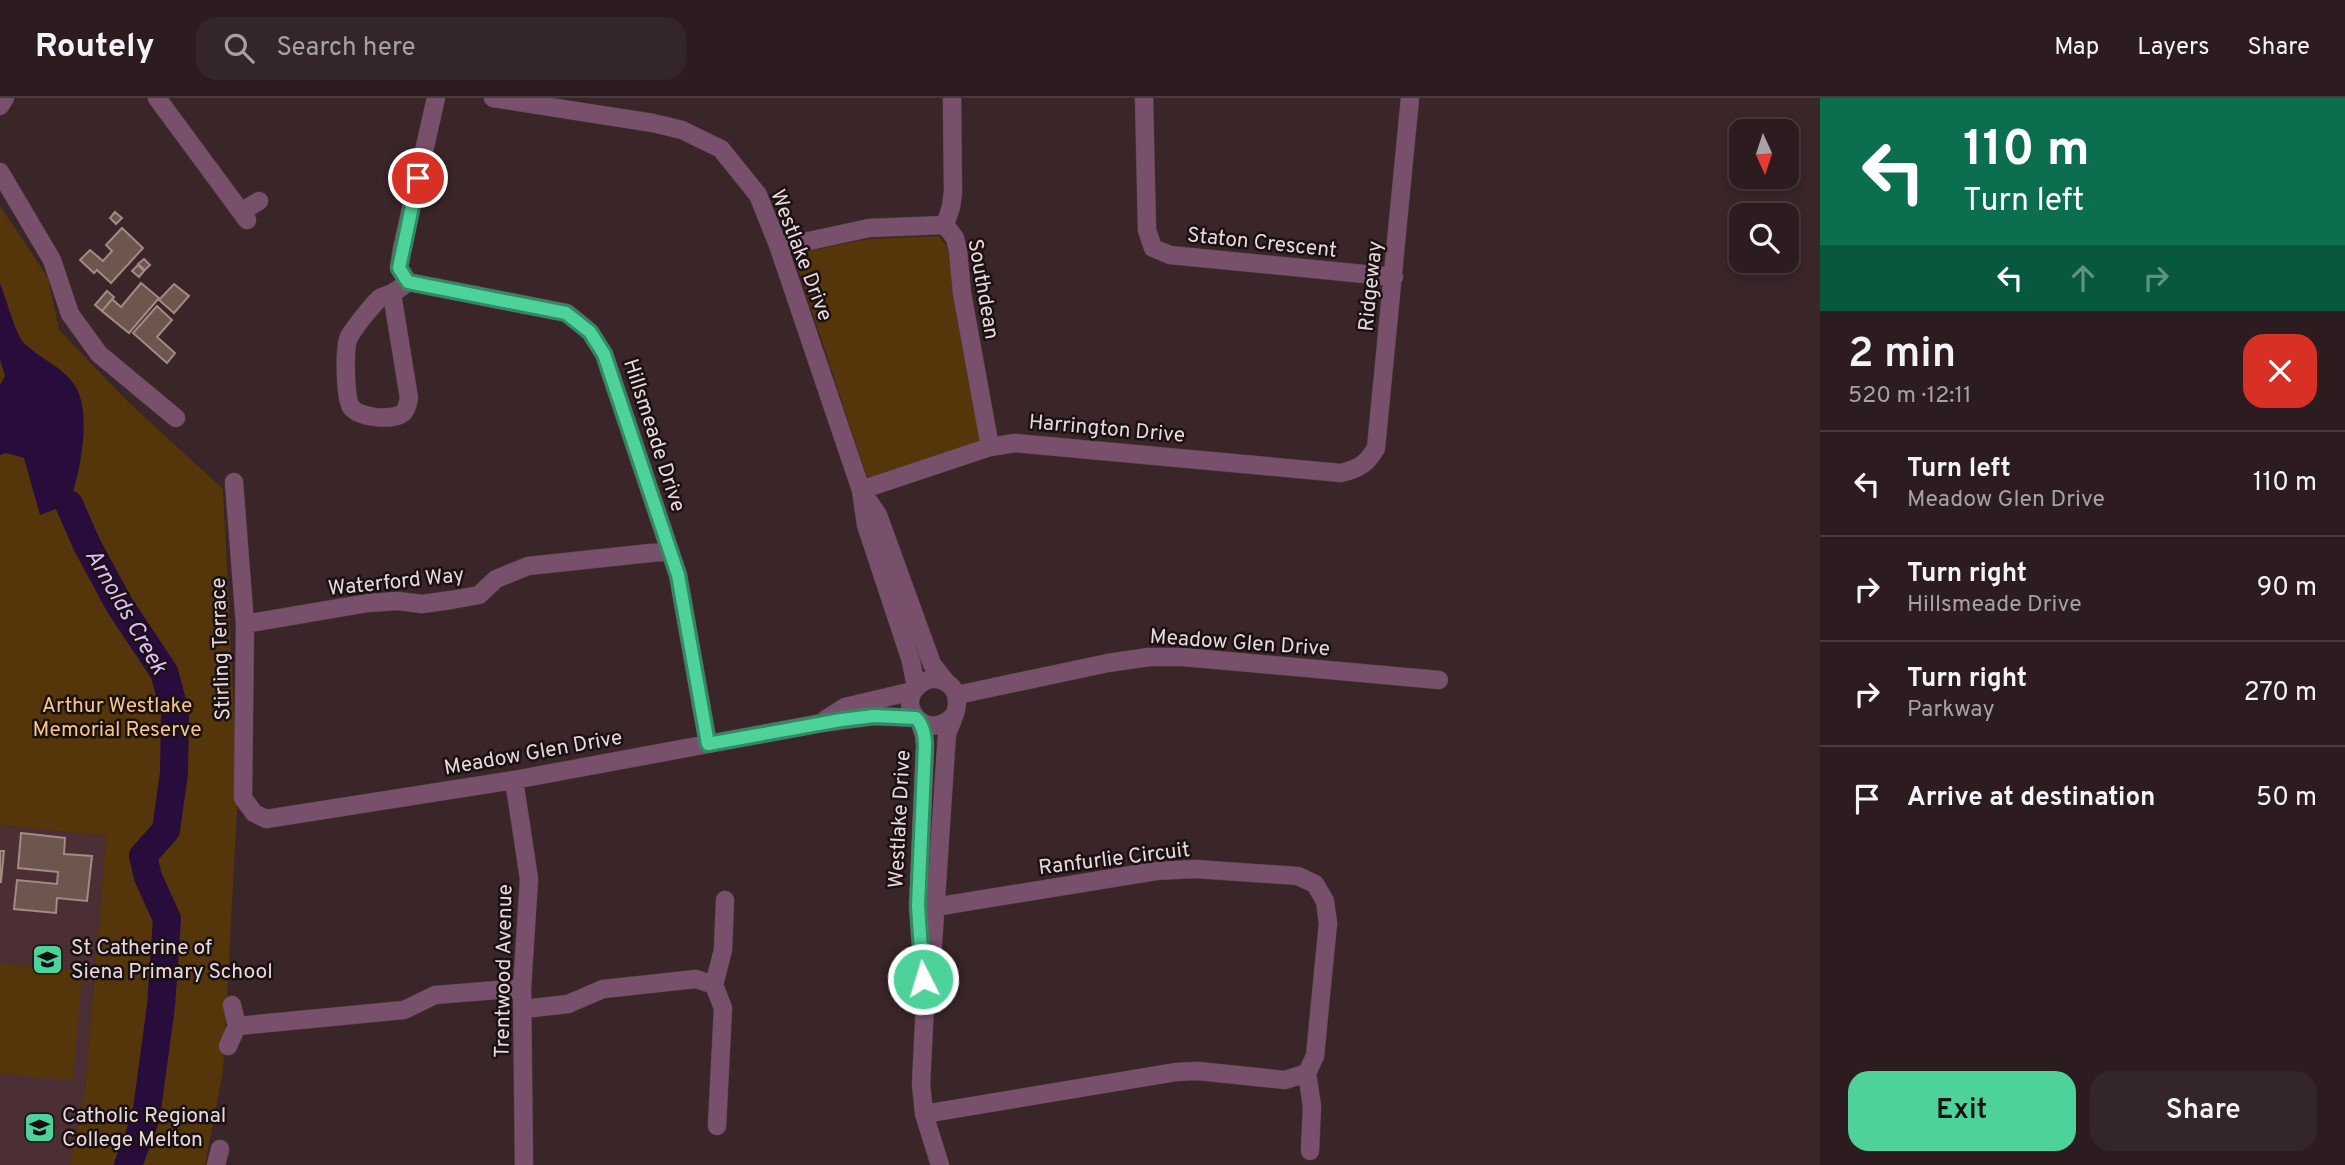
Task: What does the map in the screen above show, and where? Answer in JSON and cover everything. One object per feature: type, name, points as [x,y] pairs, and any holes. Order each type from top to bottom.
[{"type":"street","points":[[0,106],[5,98]]},
{"type":"street","points":[[157,98],[244,216],[259,201]]},
{"type":"street","points":[[392,294],[409,398],[402,413],[392,417],[369,415],[357,412],[348,398],[346,347],[349,336],[381,297],[392,294],[408,282],[399,268],[402,248],[436,98]]},
{"type":"street","name":"Westlake Drive","points":[[493,98],[682,130],[721,149],[758,195],[778,245],[861,490],[866,525],[911,661],[915,689]]},
{"type":"street","name":"Southdean","points":[[952,98],[953,192],[951,208],[944,225],[955,238],[958,251],[964,305],[990,447]]},
{"type":"street","name":"Staton Crescent","points":[[1144,98],[1147,230],[1153,248],[1170,255],[1394,277]]},
{"type":"street","name":"Ridgeway","points":[[1355,470],[1369,462],[1376,448],[1410,98]]},
{"type":"street","points":[[0,172],[52,260],[70,314],[88,341],[99,354],[176,418]]},
{"type":"street","points":[[778,245],[809,242],[869,228],[944,225]]},
{"type":"street","name":"Hillsmeade Drive","points":[[408,282],[566,313],[590,332],[604,354],[678,575],[708,744]]},
{"type":"street","name":"Harrington Drive","points":[[861,490],[990,447],[1016,443],[1341,473],[1355,470]]},
{"type":"street","name":"Stirling Terrace","points":[[234,482],[245,624],[243,798],[254,813]]},
{"type":"street","name":"Westlake Drive","points":[[861,490],[878,515],[932,664],[952,689]]},
{"type":"street","name":"Waterford Way","points":[[245,624],[368,603],[398,601],[422,604],[451,600],[479,595],[496,579],[528,566],[669,551]]},
{"type":"street","name":"Meadow Glen Drive","points":[[952,689],[1149,657],[1184,657],[1439,680]]},
{"type":"street","points":[[934,678],[952,689],[958,705],[954,715],[942,724],[926,725],[918,719],[910,705],[915,689],[921,682],[934,678]]},
{"type":"street","name":"Meadow Glen Drive","points":[[821,723],[845,707],[915,689]]},
{"type":"street","name":"Westlake Drive","points":[[940,1165],[924,1114],[922,1084],[925,1004],[933,944],[947,733],[954,715]]},
{"type":"street","name":"Meadow Glen Drive","points":[[254,813],[266,819],[288,817],[514,780],[821,723],[874,716],[918,719]]},
{"type":"street","name":"Westlake Drive","points":[[918,719],[925,735],[918,906],[925,1004]]},
{"type":"street","name":"Trentwood Avenue","points":[[514,780],[529,879],[522,988],[524,1165]]},
{"type":"street","name":"Ranfurlie Circuit","points":[[934,907],[1156,871],[1195,869],[1298,876],[1315,884],[1325,901],[1328,923],[1315,1056],[1307,1073],[1312,1106],[1310,1151]]},
{"type":"street","points":[[717,1126],[723,1008],[714,985],[723,950],[724,900]]},
{"type":"street","points":[[524,1009],[568,1004],[603,989],[696,979],[714,985]]},
{"type":"street","points":[[237,1026],[404,1010],[435,995],[522,988]]},
{"type":"street","points":[[228,1046],[237,1026],[232,1005]]},
{"type":"street","points":[[924,1114],[1176,1072],[1198,1071],[1285,1080],[1307,1073]]},
{"type":"shaded area","points":[[0,283],[21,339],[69,378],[80,396],[83,410],[83,443],[69,504],[40,515],[24,458],[6,453],[0,455],[0,385],[5,376],[0,360]]},
{"type":"shaded area","name":"St Catherine of Siena Primary School","points":[[0,825],[106,836],[85,1089],[69,1165],[0,1165]]},
{"type":"green space","name":"Arthur Westlake Memorial Reserve","points":[[0,206],[48,278],[59,330],[127,401],[223,489],[238,791],[223,1072],[205,1165],[69,1165],[85,1089],[106,836],[0,825]]},
{"type":"green space","points":[[939,236],[947,247],[980,441],[867,478],[790,244],[804,252],[868,239]]},
{"type":"green space","points":[[0,963],[82,970],[73,1080],[0,1074]]},
{"type":"building","points":[[115,212],[122,218],[116,224],[110,218]]},
{"type":"building","points":[[122,228],[143,248],[111,283],[80,260],[90,250],[103,261],[112,251],[106,245]]},
{"type":"building","points":[[144,259],[150,265],[145,270],[138,264]]},
{"type":"building","points":[[138,265],[144,271],[139,277],[132,271]]},
{"type":"building","points":[[141,283],[159,298],[129,333],[102,311],[112,299],[121,307]]},
{"type":"building","points":[[174,284],[189,296],[174,313],[159,300]]},
{"type":"building","points":[[107,291],[114,297],[102,311],[95,305]]},
{"type":"building","points":[[157,306],[172,320],[157,337],[175,353],[167,363],[133,333]]},
{"type":"building","points":[[21,833],[65,838],[64,854],[92,856],[87,901],[57,898],[56,913],[14,909],[17,880],[57,884],[58,872],[18,868]]},
{"type":"building","points":[[0,851],[4,851],[1,882],[0,882]]},
{"type":"waterway","name":"Arnolds Creek","points":[[69,504],[87,545],[120,606],[164,672],[175,712],[174,773],[166,830],[143,856],[148,877],[167,919],[161,1006],[146,1117],[128,1165]]},
{"type":"place","name":"St Catherine of Siena Primary School","points":[[48,959]]},
{"type":"place","name":"Catholic Regional College Melton","points":[[39,1127]]},
{"type":"route","points":[[418,178],[399,268],[408,282],[566,313],[590,332],[604,354],[678,575],[708,744],[874,716],[916,718],[919,721],[925,735],[918,906],[923,979]]}]
